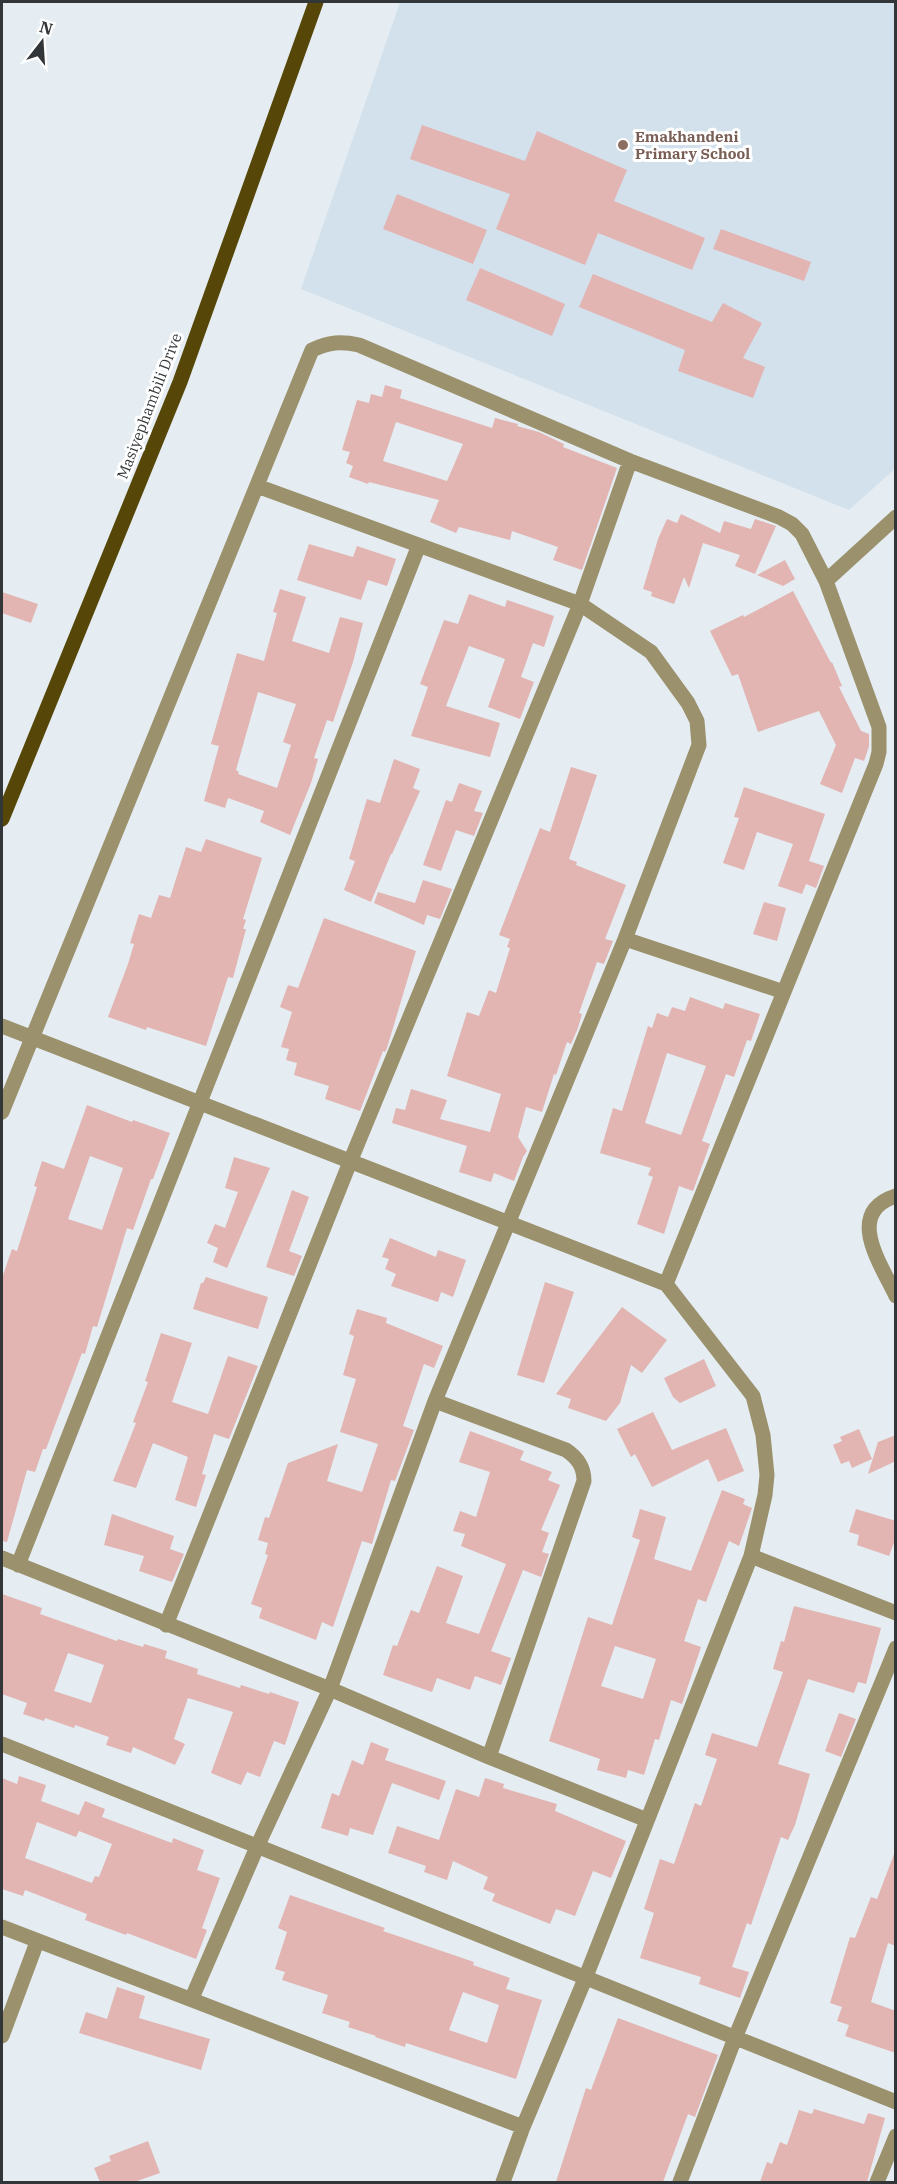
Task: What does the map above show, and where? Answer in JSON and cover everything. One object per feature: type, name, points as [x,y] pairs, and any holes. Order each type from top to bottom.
[{"type":"main road","name":"Masiyephambili Drive","points":[[2,819],[180,382],[316,2]]},
{"type":"street","points":[[2,1112],[312,350],[336,342],[359,345],[630,461],[779,517],[792,524],[802,534],[826,581],[879,727],[879,752],[666,1284]]},
{"type":"street","points":[[166,1625],[350,1162],[580,604],[630,461]]},
{"type":"street","points":[[192,1998],[257,1847],[330,1689],[435,1401],[625,939],[699,745],[697,721],[688,703],[651,652],[580,604],[256,486]]},
{"type":"street","points":[[826,581],[896,517]]},
{"type":"street","points":[[18,1565],[419,545]]},
{"type":"street","points":[[625,939],[784,992]]},
{"type":"street","points":[[2,1026],[666,1284],[753,1396],[763,1436],[767,1476],[751,1556],[503,2182]]},
{"type":"street","points":[[896,1196],[878,1204],[868,1224],[869,1236],[896,1296]]},
{"type":"street","points":[[435,1401],[567,1450],[576,1456],[584,1473],[584,1481],[489,1757]]},
{"type":"street","points":[[751,1556],[896,1613]]},
{"type":"street","points":[[2,1558],[330,1689],[489,1757],[647,1820]]},
{"type":"street","points":[[680,2182],[735,2038],[896,1648]]},
{"type":"street","points":[[2,1744],[896,2102]]},
{"type":"street","points":[[2,1927],[192,1998],[523,2127]]},
{"type":"street","points":[[2,2036],[37,1942]]},
{"type":"street","points":[[877,2182],[896,2136]]},
{"type":"shaded area","name":"Emakhandeni Primary School","points":[[400,2],[895,2],[895,469],[849,510],[301,289]]},
{"type":"building","points":[[422,125],[525,161],[537,131],[627,170],[614,201],[705,238],[692,270],[598,233],[585,265],[496,229],[510,194],[410,159]]},
{"type":"building","points":[[397,194],[487,230],[473,264],[383,229]]},
{"type":"building","points":[[721,229],[811,262],[804,281],[713,249]]},
{"type":"building","points":[[480,268],[565,304],[552,336],[466,300]]},
{"type":"building","points":[[593,274],[712,322],[723,303],[762,323],[743,358],[765,367],[753,398],[678,371],[685,350],[579,307]]},
{"type":"building","points":[[385,385],[402,390],[400,398],[492,428],[495,418],[518,424],[517,426],[539,432],[564,444],[563,447],[617,468],[582,570],[553,560],[558,547],[512,531],[510,540],[459,527],[456,533],[430,522],[439,500],[369,482],[368,484],[349,477],[353,466],[346,463],[350,452],[342,450],[357,400],[369,403],[371,394],[382,397]],"holes":[[[396,422],[463,444],[447,481],[383,461]]]},
{"type":"building","points":[[681,514],[720,533],[724,521],[751,529],[755,519],[776,526],[755,574],[735,566],[740,555],[703,543],[689,588],[684,577],[674,604],[651,596],[652,592],[643,589],[658,539],[667,519],[677,523]]},
{"type":"building","points":[[309,544],[353,557],[357,546],[396,559],[387,586],[368,580],[361,600],[297,580]]},
{"type":"building","points":[[785,560],[795,579],[783,586],[757,575]]},
{"type":"building","points":[[280,589],[306,597],[292,641],[329,653],[340,617],[363,623],[333,722],[327,720],[314,758],[318,759],[311,783],[290,835],[260,822],[264,811],[228,798],[225,808],[204,801],[219,746],[211,744],[237,653],[264,661],[277,613],[273,612]],"holes":[[[258,692],[296,704],[283,742],[291,745],[277,788],[238,774],[236,770]]]},
{"type":"building","points":[[793,591],[832,662],[842,686],[839,687],[861,731],[869,734],[869,746],[864,761],[855,758],[842,793],[820,784],[836,745],[819,711],[758,732],[738,674],[732,676],[710,631],[743,615],[744,617]]},
{"type":"building","points":[[2,592],[38,604],[31,623],[2,613]]},
{"type":"building","points":[[469,594],[505,607],[507,600],[554,616],[544,647],[533,643],[521,677],[534,682],[520,719],[488,707],[505,659],[469,646],[446,706],[500,723],[490,757],[411,736],[428,687],[420,684],[444,620],[458,624]]},
{"type":"building","points":[[394,759],[420,769],[413,788],[420,791],[371,902],[344,890],[355,861],[349,859],[367,799],[380,803]]},
{"type":"building","points":[[571,767],[597,775],[569,859],[577,862],[576,865],[626,885],[605,939],[613,941],[604,964],[597,962],[579,1013],[582,1014],[578,1028],[571,1044],[567,1042],[542,1112],[526,1107],[518,1137],[527,1151],[514,1181],[494,1173],[491,1182],[459,1172],[467,1146],[392,1123],[396,1108],[405,1110],[411,1089],[447,1100],[440,1119],[490,1132],[501,1094],[447,1076],[467,1012],[479,1016],[489,990],[496,993],[510,948],[507,947],[510,939],[499,935],[540,828],[550,832]]},
{"type":"building","points":[[459,783],[482,791],[474,811],[483,813],[474,836],[456,830],[441,871],[423,865],[446,800],[452,802]]},
{"type":"building","points":[[744,787],[825,814],[809,861],[824,866],[816,888],[806,884],[802,894],[778,886],[793,844],[757,832],[744,870],[723,863],[739,818],[734,817]]},
{"type":"building","points":[[206,839],[262,858],[243,919],[246,920],[243,929],[246,929],[233,978],[228,977],[206,1046],[108,1017],[128,964],[134,944],[130,943],[139,914],[151,918],[159,895],[170,898],[186,847],[201,852]]},
{"type":"building","points":[[423,880],[452,889],[440,919],[427,915],[424,925],[374,903],[378,892],[415,903]]},
{"type":"building","points":[[764,902],[786,908],[777,941],[753,934]]},
{"type":"building","points":[[324,918],[416,951],[387,1048],[385,1052],[383,1051],[360,1111],[325,1099],[329,1086],[294,1075],[297,1063],[286,1060],[289,1049],[281,1047],[292,1012],[280,1007],[288,985],[298,988]]},
{"type":"building","points":[[690,997],[723,1009],[725,1003],[760,1014],[751,1041],[747,1040],[734,1077],[726,1074],[702,1141],[710,1144],[693,1191],[679,1186],[664,1234],[637,1224],[653,1177],[648,1175],[651,1168],[600,1153],[613,1108],[622,1111],[648,1026],[652,1028],[657,1013],[668,1017],[672,1007],[685,1011]],"holes":[[[667,1053],[706,1066],[681,1135],[645,1123]]]},
{"type":"building","points":[[87,1105],[170,1133],[133,1230],[127,1228],[97,1327],[93,1326],[85,1354],[82,1353],[46,1449],[43,1449],[35,1472],[27,1470],[7,1542],[2,1541],[2,1278],[12,1249],[17,1251],[37,1187],[34,1186],[42,1161],[64,1169]],"holes":[[[90,1156],[123,1168],[102,1230],[68,1219]]]},
{"type":"building","points":[[234,1157],[270,1168],[227,1268],[213,1262],[218,1248],[207,1243],[215,1224],[225,1228],[238,1192],[225,1188]]},
{"type":"building","points":[[292,1190],[309,1197],[289,1251],[302,1256],[294,1276],[266,1267]]},
{"type":"building","points":[[390,1238],[436,1257],[438,1250],[466,1260],[453,1297],[441,1292],[438,1302],[391,1286],[396,1274],[385,1269],[389,1259],[382,1257]]},
{"type":"building","points":[[206,1277],[268,1297],[258,1329],[193,1309],[201,1283]]},
{"type":"building","points":[[545,1282],[574,1292],[544,1383],[517,1375]]},
{"type":"building","points":[[622,1307],[667,1340],[642,1373],[631,1365],[620,1403],[606,1421],[568,1408],[571,1399],[556,1394]]},
{"type":"building","points":[[357,1309],[387,1318],[386,1323],[443,1346],[434,1368],[424,1364],[403,1426],[414,1430],[395,1481],[391,1480],[372,1544],[362,1541],[333,1627],[322,1622],[316,1640],[259,1618],[262,1608],[251,1604],[268,1555],[265,1554],[268,1543],[258,1540],[265,1517],[269,1518],[288,1463],[338,1444],[327,1481],[362,1492],[378,1444],[340,1432],[356,1379],[343,1375],[354,1336],[349,1334]]},
{"type":"building","points":[[161,1333],[192,1343],[172,1402],[208,1414],[228,1356],[258,1366],[229,1439],[214,1434],[202,1474],[206,1475],[196,1507],[175,1500],[188,1457],[153,1443],[136,1488],[113,1481],[136,1423],[133,1422],[148,1382],[145,1381]]},
{"type":"building","points":[[704,1359],[716,1386],[680,1403],[673,1397],[664,1378]]},
{"type":"building","points":[[653,1412],[672,1450],[726,1428],[744,1471],[718,1482],[708,1459],[652,1487],[635,1454],[631,1457],[617,1429]]},
{"type":"building","points":[[859,1429],[872,1459],[852,1468],[849,1461],[841,1464],[833,1445],[842,1441],[840,1437]]},
{"type":"building","points":[[470,1431],[524,1451],[520,1460],[552,1472],[548,1480],[560,1485],[541,1530],[549,1533],[542,1552],[549,1554],[541,1577],[523,1570],[491,1651],[511,1658],[501,1685],[475,1676],[470,1690],[437,1678],[432,1692],[383,1675],[393,1645],[397,1646],[411,1610],[419,1613],[437,1566],[463,1576],[446,1623],[479,1634],[506,1564],[461,1546],[465,1534],[453,1531],[460,1511],[476,1517],[490,1472],[459,1462]]},
{"type":"building","points":[[896,1435],[896,1461],[868,1474],[878,1442]]},
{"type":"building","points":[[722,1490],[745,1499],[743,1504],[752,1508],[739,1546],[729,1541],[706,1602],[698,1599],[684,1641],[701,1647],[682,1704],[671,1700],[659,1740],[655,1739],[644,1775],[628,1770],[626,1778],[597,1770],[600,1759],[549,1741],[588,1617],[612,1625],[640,1540],[632,1537],[640,1509],[666,1517],[654,1559],[691,1571]],"holes":[[[615,1646],[656,1659],[643,1699],[601,1686]]]},
{"type":"building","points":[[856,1509],[896,1521],[896,1537],[889,1556],[857,1545],[859,1535],[849,1532]]},
{"type":"building","points":[[112,1514],[174,1536],[170,1549],[184,1554],[172,1582],[139,1571],[144,1556],[104,1545]]},
{"type":"building","points":[[2,1594],[42,1608],[40,1614],[117,1641],[118,1639],[143,1647],[144,1644],[167,1651],[165,1658],[198,1669],[197,1674],[240,1688],[241,1685],[299,1702],[285,1745],[274,1741],[260,1777],[247,1772],[241,1785],[211,1773],[233,1712],[188,1698],[174,1739],[185,1744],[175,1765],[133,1747],[131,1753],[106,1745],[109,1737],[75,1725],[74,1728],[45,1718],[44,1721],[23,1714],[27,1703],[2,1694]],"holes":[[[68,1653],[104,1665],[91,1703],[54,1691]]]},
{"type":"building","points":[[794,1606],[881,1628],[866,1684],[858,1682],[854,1693],[808,1679],[778,1764],[810,1774],[795,1825],[788,1840],[781,1837],[751,1925],[747,1923],[732,1967],[749,1972],[740,1998],[699,1984],[701,1977],[640,1958],[654,1913],[644,1909],[660,1859],[674,1864],[695,1803],[701,1806],[717,1759],[705,1755],[712,1733],[757,1747],[783,1672],[773,1669],[781,1641],[784,1642]]},
{"type":"building","points":[[839,1713],[856,1719],[841,1757],[825,1751]]},
{"type":"building","points":[[371,1742],[389,1749],[385,1760],[446,1781],[439,1800],[392,1783],[373,1835],[350,1828],[348,1836],[321,1828],[332,1793],[339,1796],[352,1760],[363,1765]]},
{"type":"building","points":[[19,1776],[46,1785],[41,1801],[79,1815],[85,1801],[105,1809],[102,1817],[172,1843],[173,1838],[204,1850],[197,1870],[220,1878],[202,1928],[207,1930],[196,1959],[85,1920],[87,1914],[25,1890],[23,1896],[2,1889],[2,1778],[17,1784]],"holes":[[[37,1822],[76,1837],[79,1831],[112,1844],[99,1877],[95,1876],[92,1883],[25,1858]]]},
{"type":"building","points":[[485,1778],[504,1784],[503,1788],[557,1804],[555,1811],[626,1841],[611,1878],[593,1871],[575,1916],[556,1909],[550,1924],[492,1901],[495,1894],[483,1889],[488,1877],[453,1861],[447,1880],[424,1872],[426,1866],[388,1853],[397,1826],[439,1840],[456,1789],[479,1797]]},
{"type":"building","points":[[894,1854],[896,1855],[896,1946],[888,1943],[871,2002],[896,2011],[896,2053],[845,2036],[849,2025],[837,2021],[842,2007],[830,2003],[850,1937],[855,1938],[871,1897],[877,1899]]},
{"type":"building","points":[[290,1895],[385,1928],[383,1931],[474,1962],[473,1965],[510,1978],[506,1989],[542,2000],[516,2079],[406,2043],[405,2047],[375,2037],[348,2027],[350,2022],[322,2013],[328,1995],[282,1980],[285,1972],[275,1969],[287,1932],[278,1928]],"holes":[[[463,1992],[499,2005],[487,2043],[449,2030]]]},
{"type":"building","points":[[117,1987],[145,1996],[139,2018],[210,2039],[201,2070],[79,2033],[86,2012],[107,2019]]},
{"type":"building","points":[[618,2018],[718,2055],[695,2117],[688,2114],[663,2182],[556,2182],[586,2088],[591,2090]]},
{"type":"building","points":[[814,2109],[864,2124],[868,2113],[885,2118],[867,2182],[760,2182],[767,2162],[772,2164],[780,2142],[787,2145],[799,2110],[812,2114]]},
{"type":"building","points":[[148,2141],[160,2173],[134,2182],[100,2182],[94,2168],[111,2161],[109,2156]]},
{"type":"place","name":"Emakhandeni Primary School","points":[[623,145]]}]
